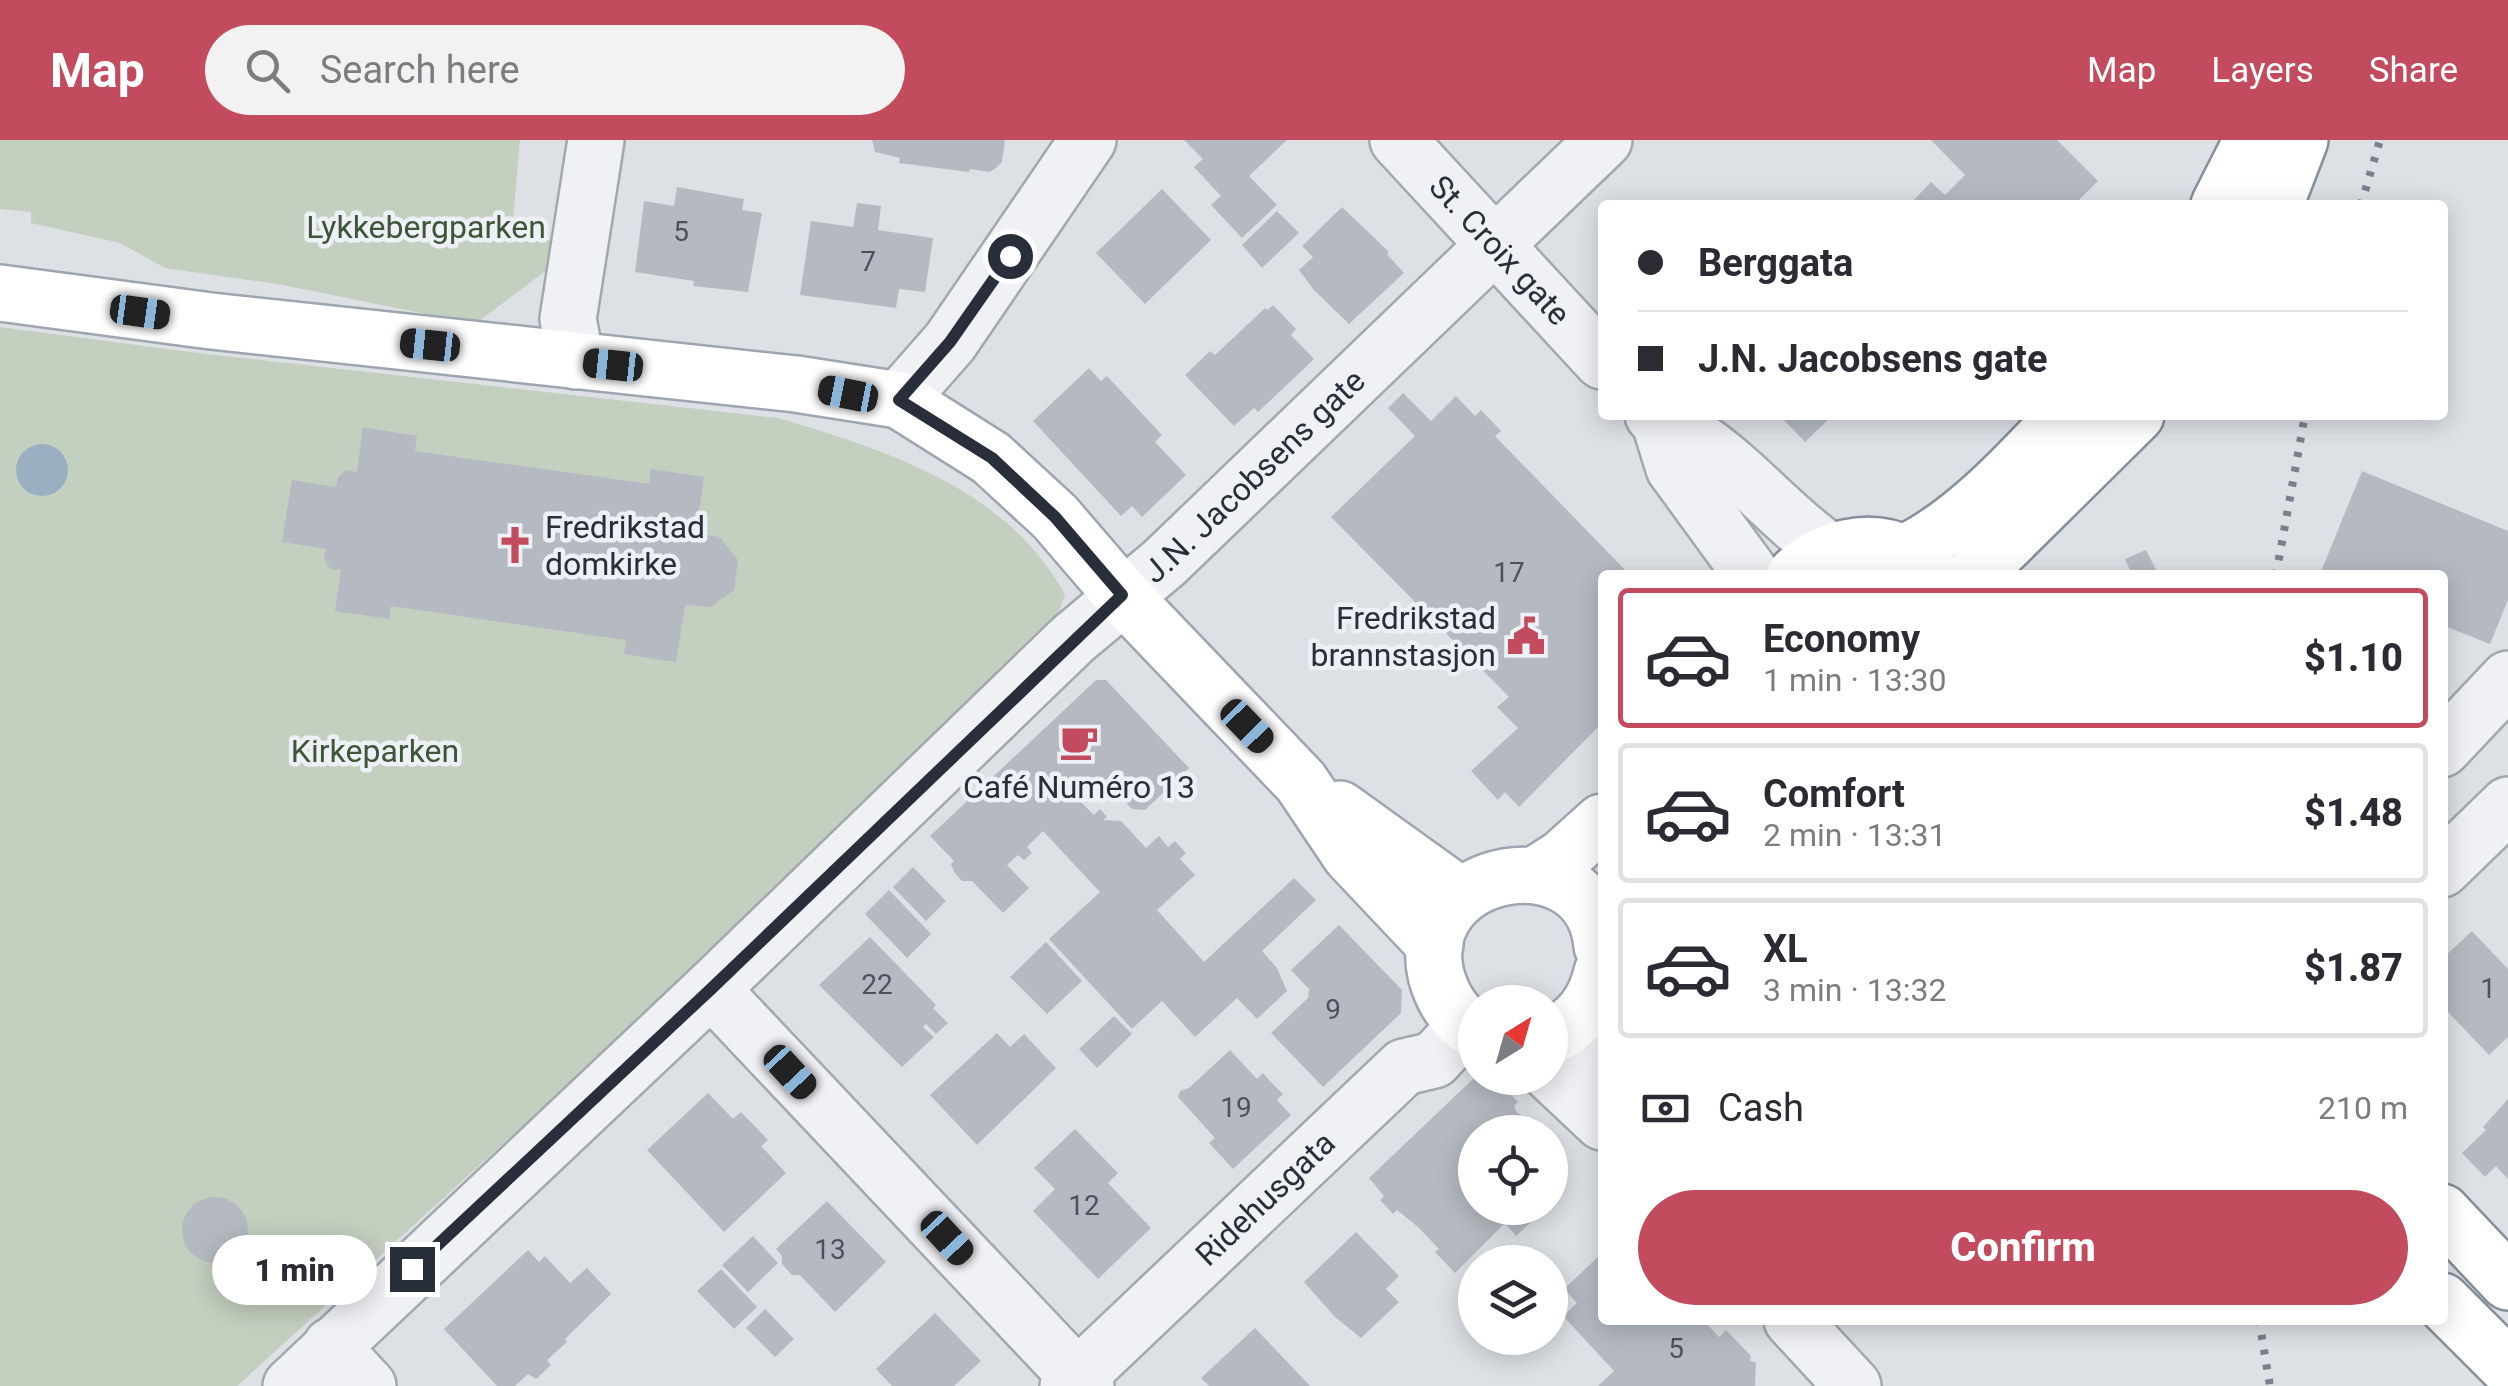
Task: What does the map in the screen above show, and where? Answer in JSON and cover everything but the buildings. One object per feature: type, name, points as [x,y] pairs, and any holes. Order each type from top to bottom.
[{"type":"main road","points":[[2222,200],[2252,140]]},
{"type":"main road","points":[[2278,200],[2300,140]]},
{"type":"main road","points":[[0,292],[210,321],[796,384],[899,400],[992,458],[1055,517],[1122,595],[1300,782],[1350,855],[1435,945]]},
{"type":"main road","points":[[1812,563],[1866,545],[1919,564],[1922,545],[1962,514],[2100,427]]},
{"type":"main road","points":[[1978,570],[2100,427]]},
{"type":"main road","points":[[2028,570],[2100,427]]},
{"type":"main road","points":[[1300,782],[1460,896]]},
{"type":"main road","points":[[1535,874],[1562,858],[1598,826]]},
{"type":"main road","points":[[1458,1015],[1440,990],[1434,968],[1435,945],[1444,919],[1460,896],[1495,876],[1535,874],[1558,882],[1577,895],[1598,927]]},
{"type":"main road","points":[[2448,1218],[2508,1282]]},
{"type":"main road","points":[[2448,1307],[2508,1367]]},
{"type":"street","points":[[576,361],[568,318],[596,140]]},
{"type":"street","points":[[899,400],[950,342],[1088,140]]},
{"type":"street","name":"St. Croix gate","points":[[1398,140],[1598,358]]},
{"type":"street","name":"J.N. Jacobsens gate","points":[[291,1386],[1122,595],[1164,563],[1604,140]]},
{"type":"street","points":[[1657,420],[1674,468],[1748,570]]},
{"type":"street","points":[[1659,420],[1700,440],[1803,533],[1812,563]]},
{"type":"street","points":[[2448,743],[2508,679]]},
{"type":"street","points":[[2448,863],[2508,805]]},
{"type":"street","points":[[711,989],[1077,1383]]},
{"type":"street","name":"Ridehusgata","points":[[1077,1383],[1404,1067],[1434,1060],[1458,1039]]},
{"type":"street","points":[[1568,1089],[1598,1118]]},
{"type":"street","points":[[1797,1325],[1853,1386]]},
{"type":"street","points":[[331,1346],[368,1386]]},
{"type":"green space","name":"Lykkebergparken","points":[[0,140],[520,140],[512,231],[553,241],[548,269],[475,324],[278,284],[165,268],[120,243],[31,223],[31,212],[0,209]]},
{"type":"green space","name":"Kirkeparken","points":[[0,327],[778,418],[902,460],[978,501],[1041,558],[1065,595],[1054,625],[695,969],[237,1386],[0,1386]]},
{"type":"water","points":[[42,444],[61,451],[68,470],[61,489],[42,496],[23,489],[16,470],[23,451]]},
{"type":"railway","points":[[2362,200],[2380,140]]},
{"type":"railway","points":[[2277,570],[2304,420]]},
{"type":"railway","points":[[2260,1325],[2270,1386]]},
{"type":"place","name":"Fredrikstad domkirke","points":[[515,545]]},
{"type":"place","name":"Fredrikstad brannstasjon","points":[[1526,636]]},
{"type":"place","name":"Café Numéro 13","points":[[1079,742]]},
{"type":"route","points":[[412,1269],[1122,595],[1055,517],[992,458],[899,400],[950,342],[1010,256]]}]
